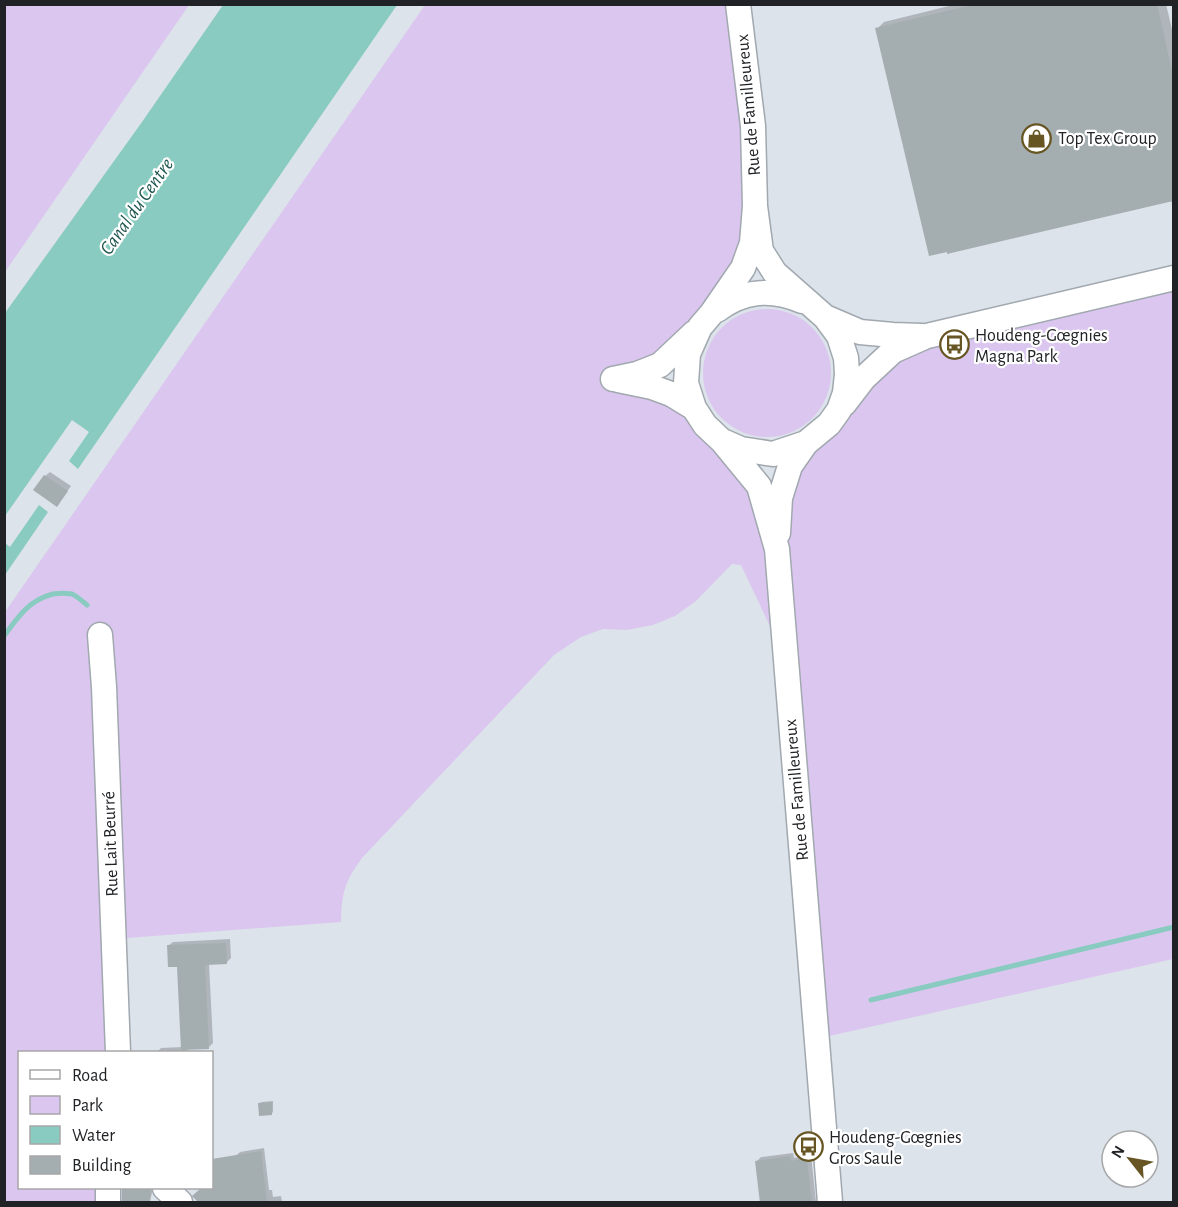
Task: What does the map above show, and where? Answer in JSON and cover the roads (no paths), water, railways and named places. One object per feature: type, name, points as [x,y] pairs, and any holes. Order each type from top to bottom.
[{"type":"street","name":"Rue de Familleureux","points":[[738,4],[753,126],[755,206],[752,243],[743,268],[706,320],[688,354],[687,383],[694,408],[705,425],[723,441],[759,486],[777,549],[830,1203]]},
{"type":"street","name":"Rue de Familleureux","points":[[723,441],[741,449],[773,453],[806,443],[829,424],[839,410],[845,393],[846,358],[839,336],[817,310],[775,273],[761,250],[755,206]]},
{"type":"street","points":[[839,410],[864,378],[893,351],[927,336],[1173,278]]},
{"type":"street","points":[[694,408],[671,394],[652,387],[613,379],[637,374],[660,365],[728,302],[746,295],[766,292],[788,295],[860,332],[927,336]]},
{"type":"street","points":[[777,549],[780,498],[790,466],[806,443]]},
{"type":"street","name":"Rue Lait Beurré","points":[[100,635],[105,696],[118,1051]]},
{"type":"street","points":[[166,1189],[180,1203]]},
{"type":"water","name":"Canal du Centre","points":[[223,5],[397,5],[78,469],[69,461],[89,432],[72,420],[5,516],[5,313]]},
{"type":"water","points":[[39,505],[48,512],[5,575],[5,543],[10,547]]},
{"type":"waterway","points":[[4,636],[25,610],[37,600],[53,594],[72,594],[87,605]]},
{"type":"waterway","points":[[871,1000],[1174,927]]},
{"type":"place","name":"Top Tex Group","points":[[1037,138]]},
{"type":"place","name":"Houdeng-Gœgnies Magna Park","points":[[954,345]]},
{"type":"place","name":"Houdeng-Gœgnies Gros Saule","points":[[808,1147]]}]
